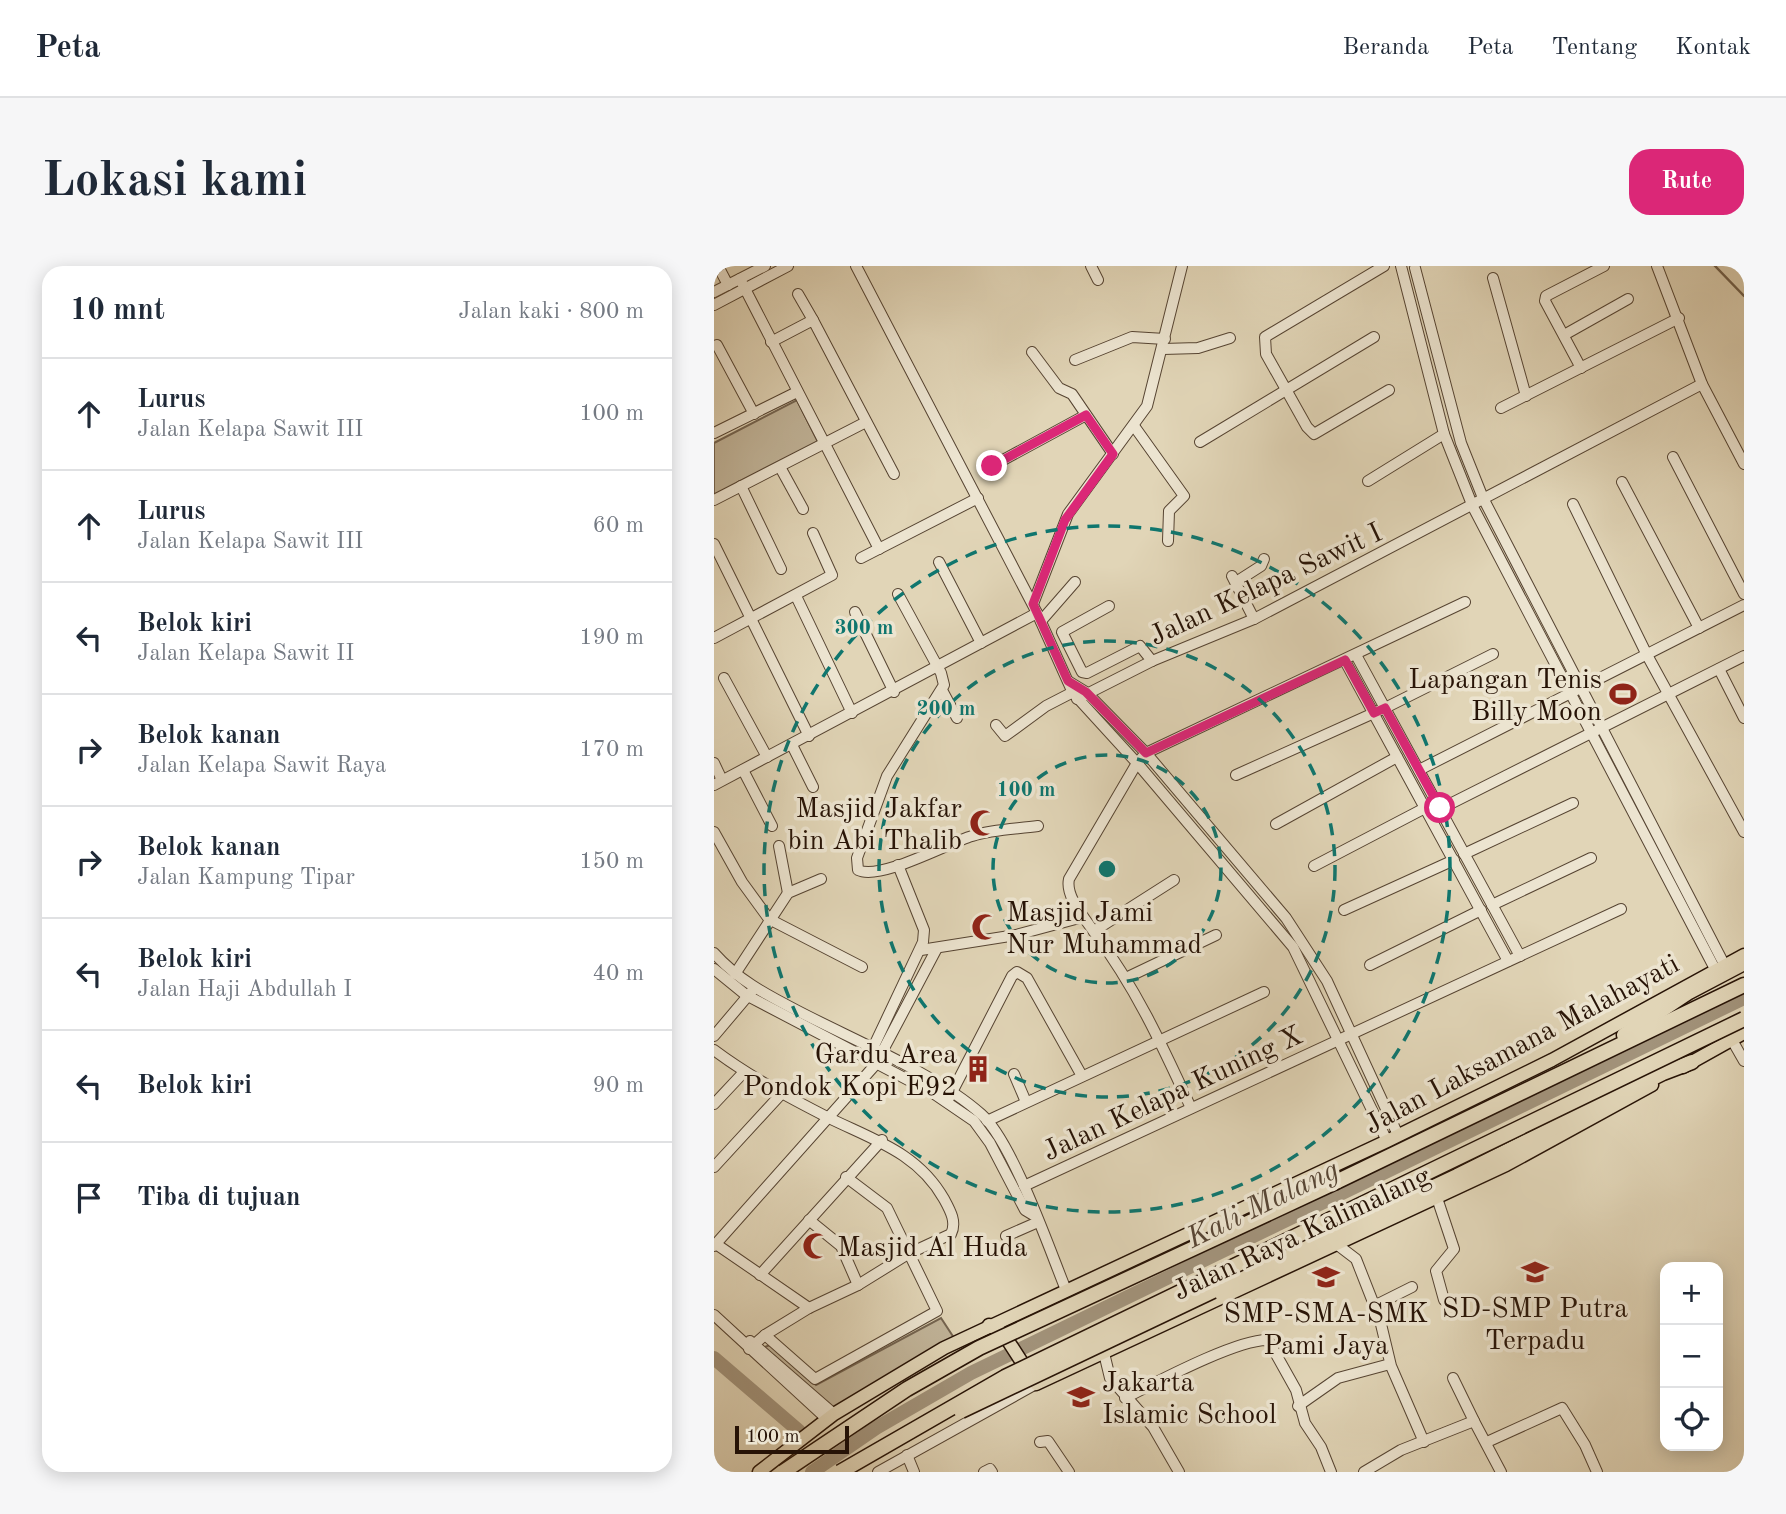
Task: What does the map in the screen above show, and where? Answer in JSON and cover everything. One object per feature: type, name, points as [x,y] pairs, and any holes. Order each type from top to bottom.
[{"type":"highway","points":[[1595,1057],[1689,992],[1744,963]]},
{"type":"highway","points":[[783,1472],[907,1390],[979,1348],[1314,1193],[1744,985]]},
{"type":"highway","points":[[840,1472],[1005,1377],[1744,1019]]},
{"type":"highway","points":[[888,1443],[1014,1388],[1420,1194],[1663,1073],[1692,1062]]},
{"type":"main road","name":"Jalan Laksamana Malahayati","points":[[759,1472],[830,1417],[908,1368],[989,1325],[1393,1138],[1567,1052],[1744,955]]},
{"type":"main road","name":"Jalan Raya Kalimalang","points":[[1035,1384],[1436,1195],[1506,1165],[1744,1033]]},
{"type":"main road","points":[[1004,1318],[1004,1334]]},
{"type":"main road","points":[[989,1325],[1004,1334],[1035,1384]]},
{"type":"main road","name":"Jalan Laksamana Malahayati","points":[[748,1472],[797,1441]]},
{"type":"street","points":[[718,266],[728,285]]},
{"type":"street","points":[[714,292],[765,266]]},
{"type":"street","points":[[714,305],[788,266]]},
{"type":"street","points":[[856,266],[1037,613],[1068,681],[1293,947],[1374,1114],[1393,1138]]},
{"type":"street","points":[[1091,266],[1098,280]]},
{"type":"street","points":[[1037,613],[1065,520],[1134,426],[1151,397],[1182,266]]},
{"type":"street","points":[[1384,266],[1265,337],[1266,354],[1314,434],[1389,390]]},
{"type":"street","points":[[1401,266],[1444,434],[1473,506],[1592,734],[1720,967]]},
{"type":"street","points":[[1581,369],[1545,301],[1546,296],[1604,266]]},
{"type":"street","points":[[1657,266],[1702,384],[1744,464]]},
{"type":"street","points":[[1415,268],[1461,443],[1483,498],[1602,729],[1691,912]]},
{"type":"street","points":[[1493,278],[1526,396]]},
{"type":"street","points":[[740,279],[879,549]]},
{"type":"street","points":[[798,293],[894,474]]},
{"type":"street","points":[[1564,335],[1628,299]]},
{"type":"street","points":[[1501,408],[1679,318]]},
{"type":"street","points":[[771,342],[813,320]]},
{"type":"street","points":[[1075,360],[1132,337],[1199,348],[1230,338]]},
{"type":"street","points":[[1200,442],[1374,337]]},
{"type":"street","points":[[717,345],[754,414]]},
{"type":"street","points":[[1032,352],[1047,376],[1059,388],[1072,394],[1113,454]]},
{"type":"street","name":"Jalan Kelapa Sawit I","points":[[996,725],[1005,736],[1046,706],[1254,619],[1702,384]]},
{"type":"street","points":[[714,433],[797,392]]},
{"type":"street","points":[[992,466],[1086,415]]},
{"type":"street","points":[[714,500],[866,422]]},
{"type":"street","points":[[1134,426],[1184,496],[1169,511],[1168,541]]},
{"type":"street","points":[[1368,481],[1444,434]]},
{"type":"street","points":[[1673,457],[1744,594]]},
{"type":"street","points":[[780,467],[803,509]]},
{"type":"street","points":[[1622,482],[1699,628]]},
{"type":"street","points":[[741,486],[781,569]]},
{"type":"street","points":[[861,558],[978,498]]},
{"type":"street","points":[[1573,504],[1647,655],[1744,832]]},
{"type":"street","points":[[714,638],[796,596],[832,574],[813,533]]},
{"type":"street","points":[[714,544],[808,736]]},
{"type":"street","points":[[1254,619],[1234,579],[1261,566],[1264,559]]},
{"type":"street","points":[[939,562],[981,643]]},
{"type":"street","points":[[714,763],[718,782],[894,692],[1037,613],[1075,582]]},
{"type":"street","points":[[898,594],[944,683],[887,776],[856,862],[858,870],[864,872],[898,865],[970,836],[1038,826]]},
{"type":"street","points":[[796,596],[852,713]]},
{"type":"street","points":[[1191,1108],[1128,977],[1083,917],[1068,888],[1069,879],[1137,762],[1146,753],[1465,602]]},
{"type":"street","points":[[1419,770],[1744,605]]},
{"type":"street","points":[[1049,639],[1109,606]]},
{"type":"street","points":[[855,612],[894,692]]},
{"type":"street","points":[[1062,632],[1083,673],[1140,646],[1152,662]]},
{"type":"street","points":[[1236,775],[1385,708],[1493,654]]},
{"type":"street","points":[[1356,655],[1520,956]]},
{"type":"street","points":[[1440,808],[1744,656]]},
{"type":"street","points":[[1345,660],[1508,961]]},
{"type":"street","points":[[1719,669],[1744,718]]},
{"type":"street","points":[[724,678],[767,757]]},
{"type":"street","points":[[942,690],[957,718]]},
{"type":"street","points":[[1079,693],[1146,753],[1286,918],[1327,981],[1353,1033],[1386,1108],[1393,1138]]},
{"type":"street","points":[[792,745],[813,787]]},
{"type":"street","points":[[1276,824],[1398,757]]},
{"type":"street","points":[[743,770],[772,826]]},
{"type":"street","points":[[1464,854],[1573,803]]},
{"type":"street","points":[[1314,866],[1425,808]]},
{"type":"street","points":[[714,832],[742,882],[769,919],[862,967]]},
{"type":"street","points":[[779,846],[788,893]]},
{"type":"street","points":[[1492,905],[1591,858]]},
{"type":"street","points":[[1344,910],[1454,860]]},
{"type":"street","points":[[876,1056],[921,950],[924,930],[898,865]]},
{"type":"street","points":[[735,974],[788,893],[821,879]]},
{"type":"street","points":[[1094,931],[1174,880]]},
{"type":"street","name":"Jalan Kelapa Kuning X","points":[[1024,1186],[1621,909]]},
{"type":"street","points":[[1370,965],[1481,910]]},
{"type":"street","points":[[921,950],[936,950],[1016,935],[1083,917]]},
{"type":"street","points":[[1128,977],[1216,935]]},
{"type":"street","points":[[808,1308],[715,1245],[830,1118],[876,1056],[936,950]]},
{"type":"street","points":[[714,953],[751,992],[876,1056]]},
{"type":"street","points":[[714,969],[751,992],[876,1056],[987,1121],[1024,1186],[1066,1290]]},
{"type":"street","points":[[949,1098],[1012,976],[1017,972],[1027,978],[1082,1076]]},
{"type":"street","points":[[714,1036],[751,992]]},
{"type":"street","points":[[987,1121],[1159,1038],[1264,992]]},
{"type":"street","points":[[1732,1040],[1744,1061]]},
{"type":"street","points":[[714,1051],[744,1072],[830,1118],[882,1140],[929,1176],[950,1210],[954,1224],[951,1234],[908,1254],[858,1285],[808,1308],[752,1346]]},
{"type":"street","points":[[714,1104],[744,1072]]},
{"type":"street","points":[[1014,1074],[1026,1102]]},
{"type":"street","points":[[714,1167],[783,1092]]},
{"type":"street","points":[[949,1098],[974,1121],[989,1143],[1024,1210],[1036,1219]]},
{"type":"street","points":[[1374,1114],[1386,1108]]},
{"type":"street","points":[[760,1275],[882,1140]]},
{"type":"street","points":[[765,1335],[815,1379],[923,1320],[937,1309],[887,1208],[846,1177]]},
{"type":"street","points":[[1436,1195],[1454,1249],[1436,1271],[1444,1300]]},
{"type":"street","points":[[1006,1236],[1036,1219]]},
{"type":"street","points":[[809,1220],[841,1246],[858,1285]]},
{"type":"street","points":[[1335,1243],[1356,1259],[1374,1306],[1390,1364],[1424,1441]]},
{"type":"street","points":[[1374,1306],[1412,1287]]},
{"type":"street","points":[[714,1315],[830,1417]]},
{"type":"street","points":[[1125,1398],[1183,1368],[1263,1340],[1274,1346],[1296,1390],[1298,1406],[1331,1472]]},
{"type":"street","points":[[1104,1353],[1107,1373],[1125,1398],[1153,1427],[1180,1472]]},
{"type":"street","points":[[1298,1406],[1338,1378],[1390,1364]]},
{"type":"street","points":[[1453,1378],[1501,1472]]},
{"type":"street","name":"Jalan Raya Kalimalang","points":[[878,1472],[1035,1384]]},
{"type":"street","points":[[1487,1441],[1563,1409],[1597,1472]]},
{"type":"street","points":[[1364,1472],[1392,1454],[1474,1421]]},
{"type":"street","points":[[1040,1443],[1048,1441],[1052,1445],[1069,1472]]},
{"type":"street","points":[[907,1455],[914,1472]]},
{"type":"street","points":[[984,1472],[990,1469],[992,1472]]},
{"type":"shaded area","points":[[797,400],[819,444],[714,498],[714,443]]},
{"type":"shaded area","points":[[941,1318],[956,1341],[834,1414],[762,1348],[770,1345],[816,1385]]},
{"type":"waterway","points":[[1715,266],[1744,296]]},
{"type":"waterway","name":"Kali Malang","points":[[812,1472],[876,1428],[971,1373],[1744,998]]},
{"type":"waterway","points":[[714,1358],[799,1431]]},
{"type":"place","name":"Lapangan Tenis Billy Moon","points":[[1623,694]]},
{"type":"place","name":"Masjid Jakfar bin Abi Thalib","points":[[983,823]]},
{"type":"place","name":"Masjid Jami Nur Muhammad","points":[[985,927]]},
{"type":"place","name":"Gardu Area Pondok Kopi E92","points":[[978,1069]]},
{"type":"place","name":"Masjid Al Huda","points":[[816,1246]]},
{"type":"place","name":"SD-SMP Putra Terpadu","points":[[1535,1272]]},
{"type":"place","name":"SMP-SMA-SMK Pami Jaya","points":[[1326,1277]]},
{"type":"place","name":"Jakarta Islamic School","points":[[1081,1397]]},
{"type":"route","points":[[992,466],[1086,415],[1113,454],[1068,514],[1033,604],[1068,681],[1086,692],[1146,753],[1345,660],[1374,713],[1385,708],[1440,808]]}]
